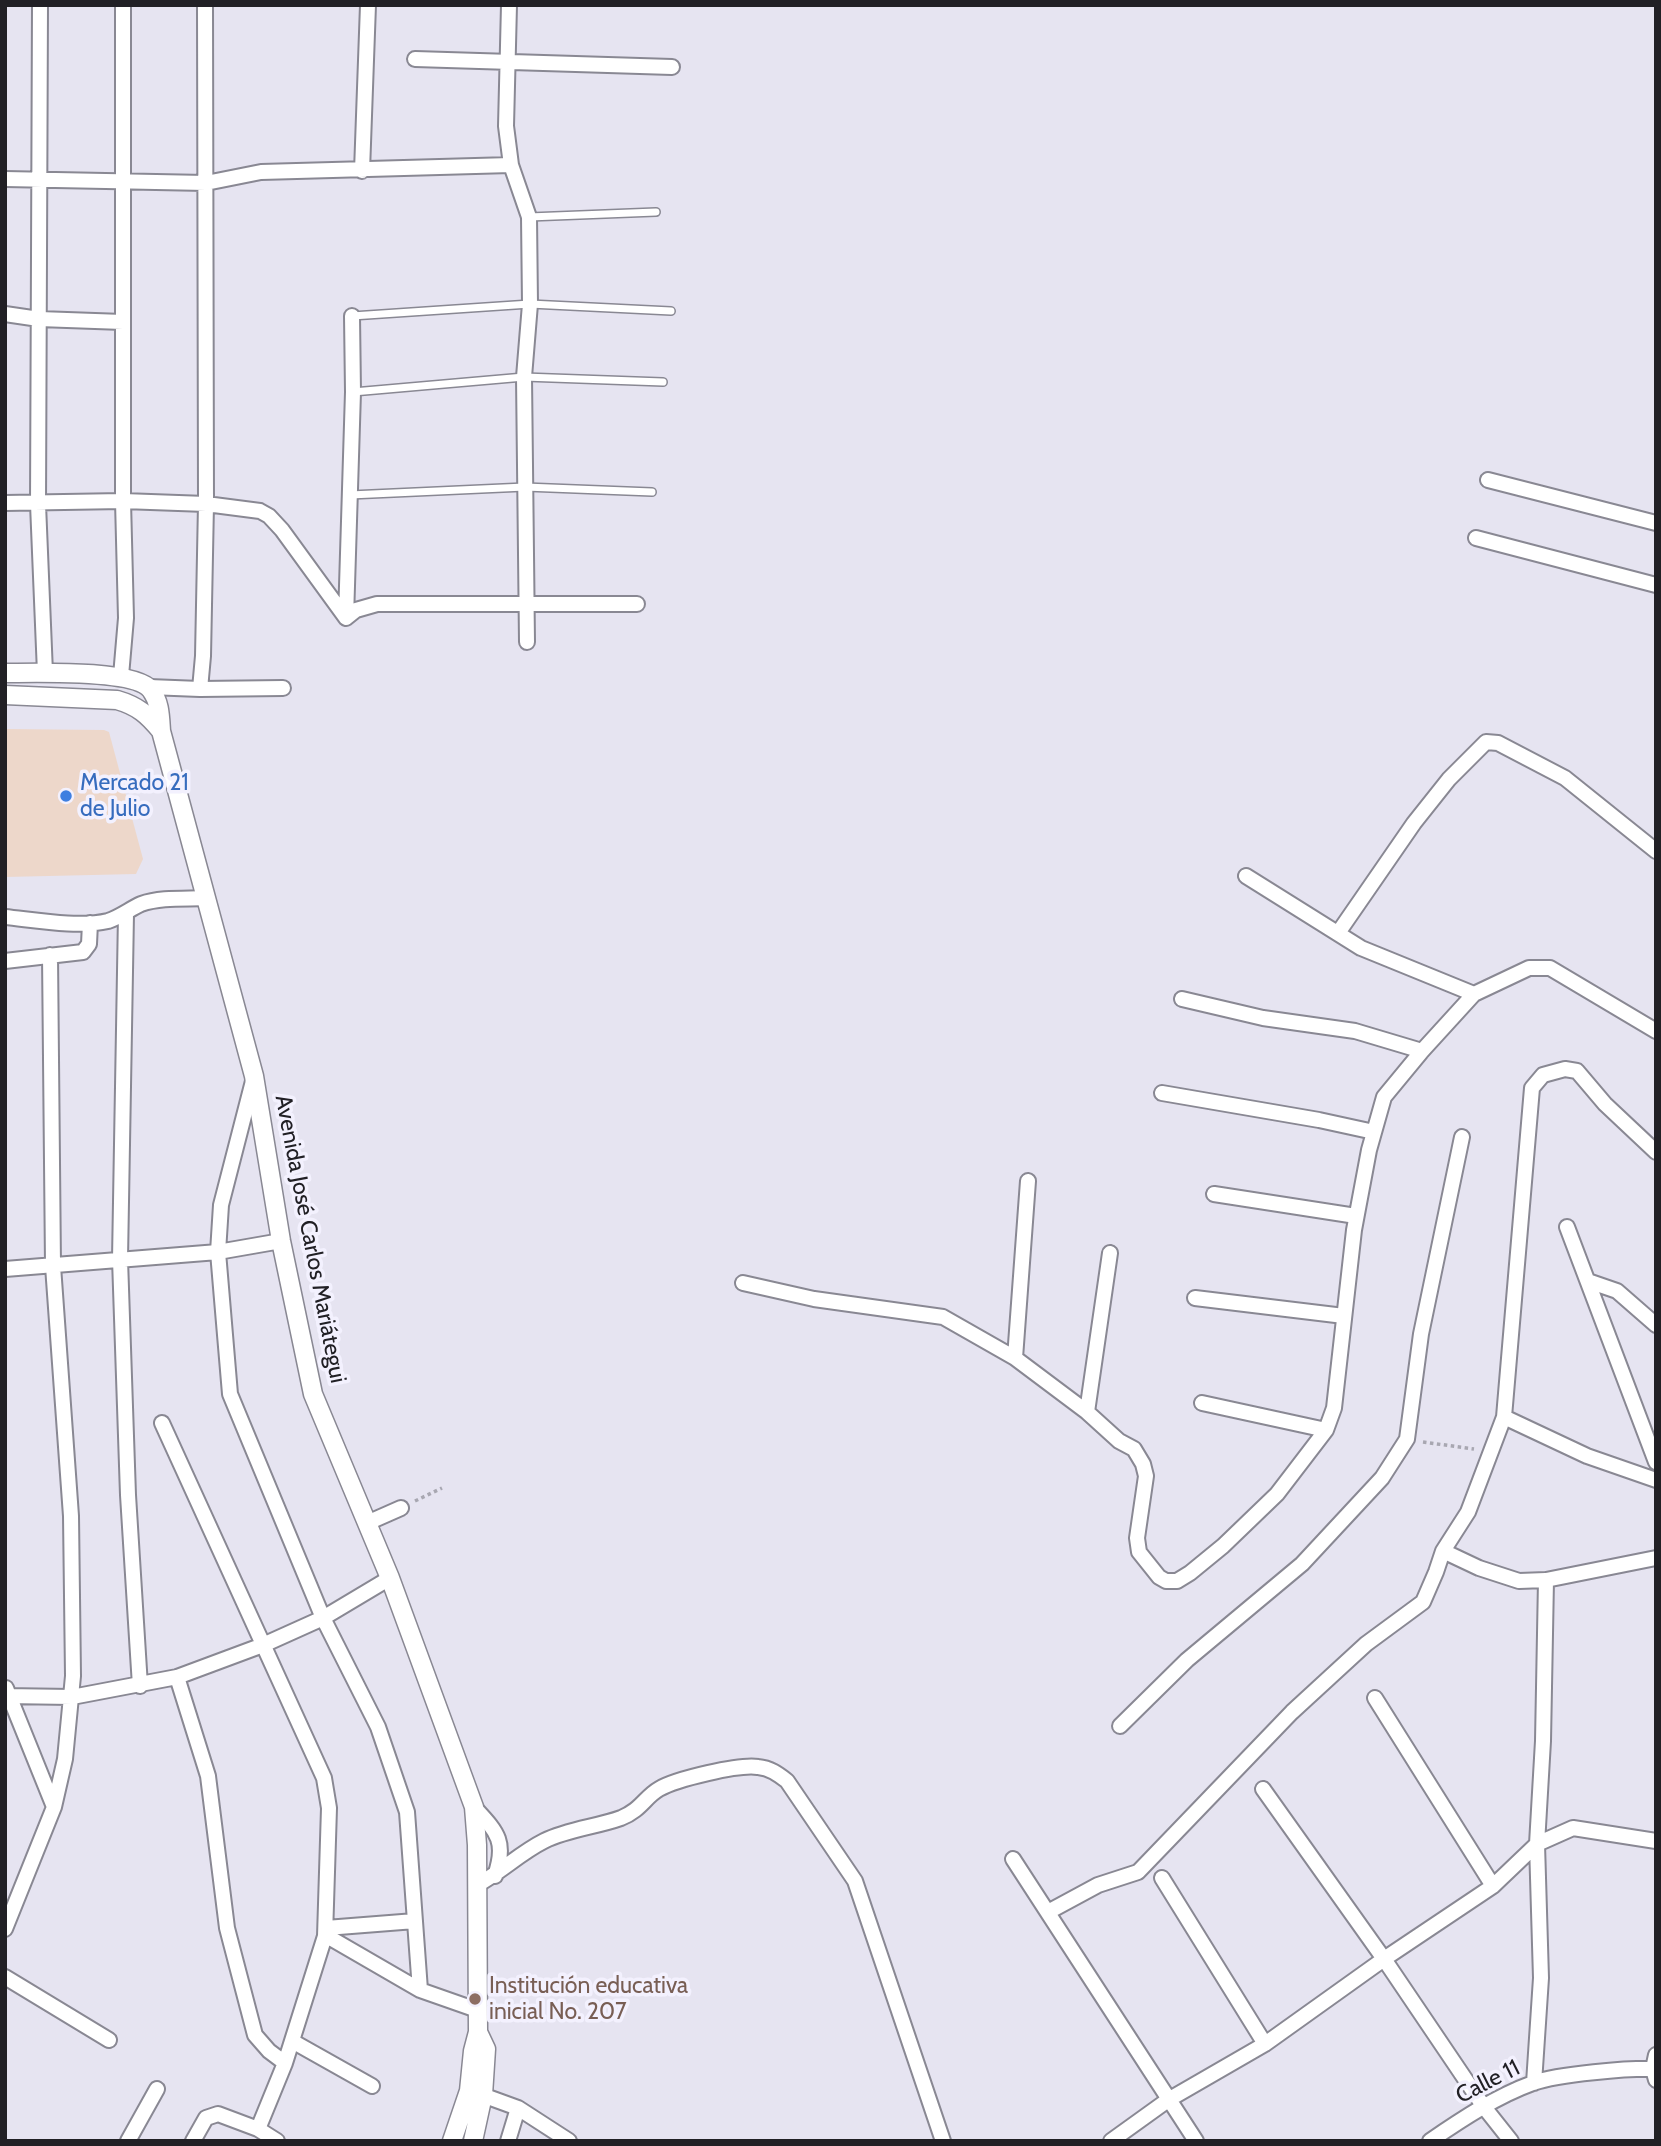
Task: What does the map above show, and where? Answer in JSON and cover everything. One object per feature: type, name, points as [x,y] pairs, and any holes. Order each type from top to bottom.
[{"type":"street","points":[[40,5],[38,504],[45,673]]},
{"type":"street","points":[[121,676],[126,618],[122,322],[124,5]]},
{"type":"street","points":[[200,689],[204,656],[206,504],[205,5]]},
{"type":"street","points":[[362,171],[368,5]]},
{"type":"street","points":[[509,5],[506,126],[510,165],[529,217],[530,304],[524,377],[527,642]]},
{"type":"street","points":[[415,59],[672,67]]},
{"type":"street","points":[[5,179],[206,183],[261,172],[510,165]]},
{"type":"street","points":[[5,314],[39,319],[122,322]]},
{"type":"street","points":[[346,618],[353,392],[352,316]]},
{"type":"street","points":[[1488,480],[1656,523]]},
{"type":"street","points":[[5,503],[123,501],[206,504],[254,510],[269,516],[318,577],[346,618]]},
{"type":"street","points":[[1476,538],[1656,585]]},
{"type":"street","points":[[346,618],[356,610],[377,604],[637,604]]},
{"type":"street","points":[[5,673],[121,676],[149,687],[283,688]]},
{"type":"street","name":"Avenida José Carlos Mariátegui","points":[[149,687],[159,704],[161,731],[254,1076],[281,1241],[313,1394],[390,1578],[474,1807],[478,2032],[486,2049],[476,2093],[473,2141]]},
{"type":"street","points":[[5,695],[117,700],[134,705],[147,714],[161,731]]},
{"type":"street","points":[[1338,933],[1435,797],[1486,742],[1498,743],[1564,778],[1656,851]]},
{"type":"street","points":[[1246,876],[1361,948],[1474,994]]},
{"type":"street","points":[[5,917],[90,923],[126,914],[141,904],[206,898]]},
{"type":"street","points":[[126,914],[120,1259],[128,1495],[140,1686]]},
{"type":"street","points":[[5,961],[83,952],[89,944],[90,923]]},
{"type":"street","points":[[5,1928],[54,1807],[65,1759],[72,1697],[71,1516],[52,1266],[50,955]]},
{"type":"street","points":[[743,1283],[814,1299],[943,1317],[1015,1358],[1087,1412],[1119,1441],[1134,1449],[1143,1464],[1146,1476],[1136,1538],[1139,1552],[1159,1577],[1166,1581],[1177,1581],[1223,1546],[1277,1494],[1326,1430],[1334,1408],[1356,1216],[1374,1132],[1384,1097],[1422,1051],[1474,994],[1529,968],[1550,968],[1656,1031]]},
{"type":"street","points":[[1182,999],[1263,1018],[1355,1031],[1422,1051]]},
{"type":"street","points":[[1048,1912],[1098,1885],[1138,1872],[1292,1712],[1366,1644],[1423,1602],[1443,1551],[1468,1512],[1504,1417],[1532,1088],[1543,1075],[1565,1069],[1577,1071],[1605,1104],[1656,1152]]},
{"type":"street","points":[[254,1076],[221,1205],[218,1252],[230,1394],[323,1618],[378,1727],[407,1812],[420,1990]]},
{"type":"street","points":[[1162,1093],[1374,1132]]},
{"type":"street","points":[[1120,1726],[1188,1660],[1302,1564],[1382,1478],[1407,1440],[1421,1334],[1462,1137]]},
{"type":"street","points":[[1015,1358],[1028,1181]]},
{"type":"street","points":[[1214,1194],[1356,1216]]},
{"type":"street","points":[[1567,1227],[1656,1462]]},
{"type":"street","points":[[5,1269],[218,1252],[281,1241]]},
{"type":"street","points":[[1087,1412],[1110,1253]]},
{"type":"street","points":[[1588,1281],[1617,1291],[1656,1325]]},
{"type":"street","points":[[1195,1298],[1344,1316]]},
{"type":"street","points":[[1202,1403],[1326,1430]]},
{"type":"street","points":[[1504,1417],[1587,1456],[1656,1479]]},
{"type":"street","points":[[162,1423],[324,1778],[329,1808],[325,1931],[285,2063],[258,2129]]},
{"type":"street","points":[[368,1523],[401,1508]]},
{"type":"street","points":[[1443,1551],[1518,1581],[1546,1580],[1656,1558]]},
{"type":"street","points":[[54,1807],[6,1692],[72,1697],[177,1677],[263,1645],[323,1618],[390,1578]]},
{"type":"street","points":[[1534,2082],[1541,1978],[1537,1844],[1543,1741],[1546,1580]]},
{"type":"street","points":[[177,1677],[208,1776],[227,1928],[256,2035],[269,2052],[285,2063]]},
{"type":"street","points":[[1375,1698],[1493,1886]]},
{"type":"street","points":[[477,1885],[495,1876],[545,1840],[621,1818],[639,1808],[656,1791],[667,1785],[705,1774],[752,1766],[779,1775],[787,1781],[855,1881],[943,2141]]},
{"type":"street","points":[[1263,1789],[1384,1959],[1484,2107],[1511,2141]]},
{"type":"street","points":[[474,1807],[491,1825],[500,1842],[502,1852],[495,1876]]},
{"type":"street","points":[[1111,2141],[1168,2100],[1265,2044],[1493,1886],[1537,1844],[1573,1828],[1656,1841]]},
{"type":"street","points":[[1013,1859],[1196,2141]]},
{"type":"street","points":[[1162,1878],[1265,2044]]},
{"type":"street","points":[[325,1931],[415,1921]]},
{"type":"street","points":[[325,1931],[420,1990],[477,2010]]},
{"type":"street","points":[[5,1977],[109,2040]]},
{"type":"street","points":[[292,2041],[372,2086]]},
{"type":"street","name":"Calle 11","points":[[1430,2141],[1484,2107],[1534,2082],[1580,2074],[1655,2068]]},
{"type":"street","points":[[128,2141],[157,2089]]},
{"type":"street","points":[[476,2093],[518,2108],[569,2141]]},
{"type":"street","name":"Avenida José Carlos Mariátegui","points":[[452,2141],[476,2093]]},
{"type":"street","points":[[508,2141],[518,2108]]},
{"type":"street","points":[[193,2141],[206,2118],[218,2114],[258,2129],[278,2141]]},
{"type":"lane","points":[[529,217],[656,212]]},
{"type":"lane","points":[[352,316],[530,304],[671,311]]},
{"type":"lane","points":[[353,392],[524,377],[663,382]]},
{"type":"lane","points":[[350,495],[525,487],[652,492]]},
{"type":"path","points":[[1407,1440],[1491,1451]]},
{"type":"path","points":[[401,1508],[442,1488]]},
{"type":"shaded area","name":"Mercado 21 de Julio","points":[[5,729],[109,732],[143,859],[136,874],[5,877]]},
{"type":"place","name":"Mercado 21 de Julio","points":[[66,796]]},
{"type":"place","name":"Institución educativa inicial No. 207","points":[[475,1999]]}]
